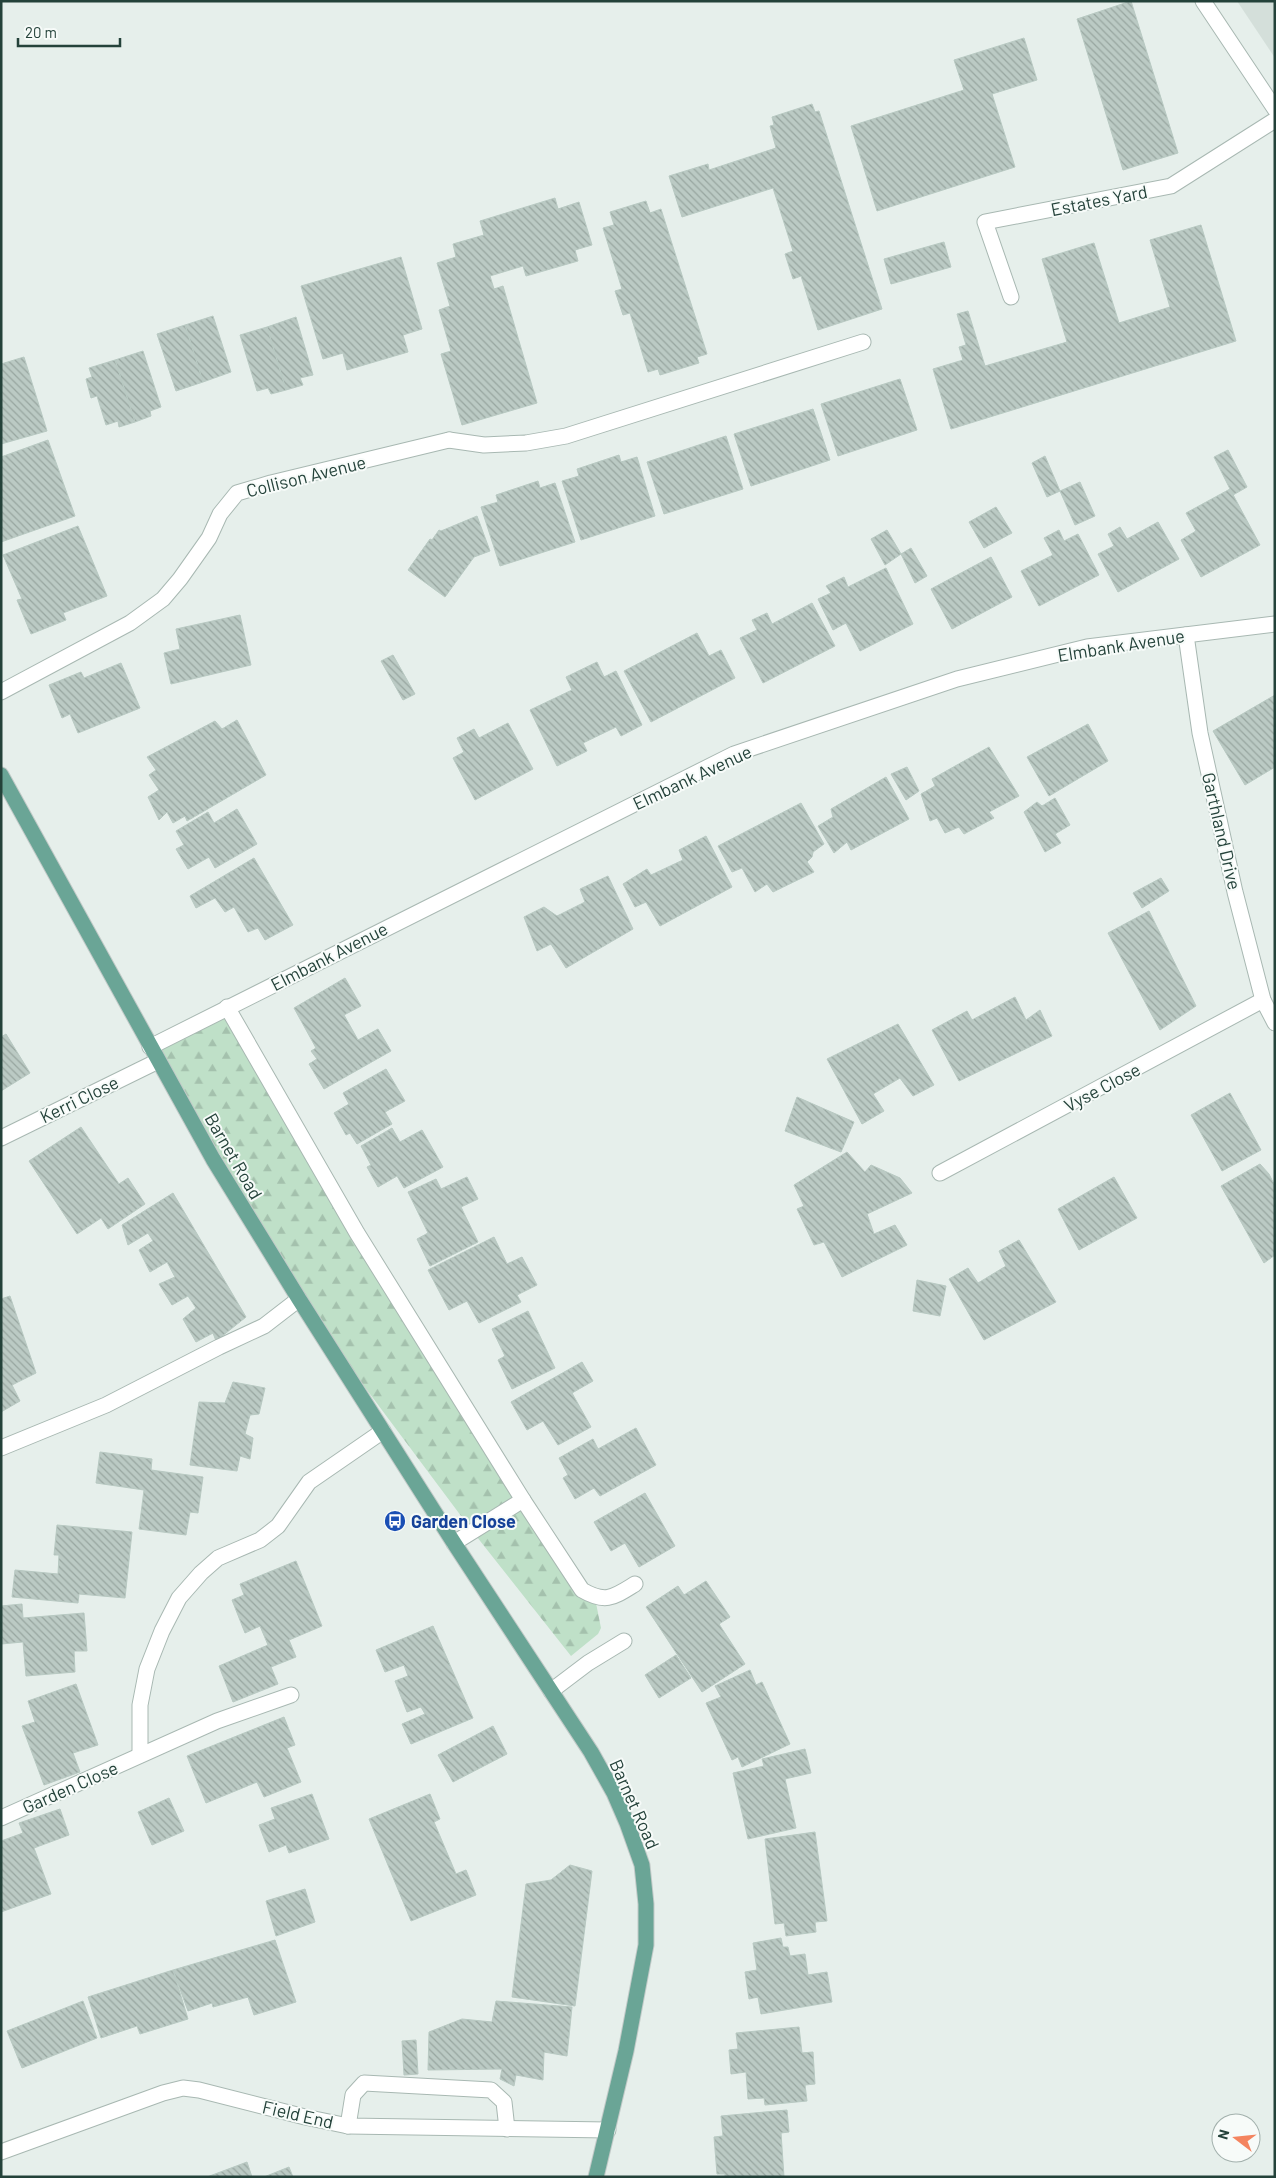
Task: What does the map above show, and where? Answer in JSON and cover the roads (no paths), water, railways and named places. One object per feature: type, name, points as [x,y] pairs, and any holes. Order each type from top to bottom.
[{"type":"main road","name":"Barnet Road","points":[[1,775],[213,1159],[299,1299],[454,1543],[591,1752],[614,1793],[642,1865],[646,1904],[646,1945],[626,2051],[596,2177]]},
{"type":"street","points":[[1203,1],[1275,109]]},
{"type":"street","name":"Estates Yard","points":[[1011,297],[985,222],[1171,186],[1275,120]]},
{"type":"street","name":"Collison Avenue","points":[[1,692],[130,623],[163,599],[180,579],[208,538],[220,514],[237,493],[449,440],[484,445],[526,443],[566,436],[863,342]]},
{"type":"street","name":"Elmbank Avenue","points":[[150,1047],[734,754],[957,679],[1087,647],[1275,624]]},
{"type":"street","name":"Garthland Drive","points":[[1186,635],[1200,733],[1235,892],[1263,1000],[1275,1023]]},
{"type":"street","name":"Vyse Close","points":[[940,1173],[1263,1000]]},
{"type":"street","points":[[227,1007],[357,1234],[523,1500],[582,1590],[595,1598],[604,1599],[616,1596],[635,1584]]},
{"type":"street","name":"Kerri Close","points":[[1,1138],[158,1061]]},
{"type":"street","points":[[1,1448],[106,1405],[203,1354],[264,1326],[299,1299]]},
{"type":"street","name":"Garden Close","points":[[140,1755],[140,1705],[147,1669],[162,1631],[179,1598],[201,1573],[218,1558],[260,1540],[278,1526],[309,1482],[383,1431]]},
{"type":"street","points":[[454,1543],[523,1500]]},
{"type":"street","points":[[551,1691],[588,1663],[624,1641]]},
{"type":"street","name":"Garden Close","points":[[1,1818],[217,1721],[291,1695]]},
{"type":"street","points":[[348,2126],[353,2095],[364,2083],[372,2083],[491,2090],[504,2102],[507,2129]]},
{"type":"street","name":"Field End","points":[[1,2152],[163,2093],[183,2088],[200,2090],[305,2118],[348,2126],[608,2130]]},
{"type":"place","name":"Garden Close","points":[[395,1521]]}]
